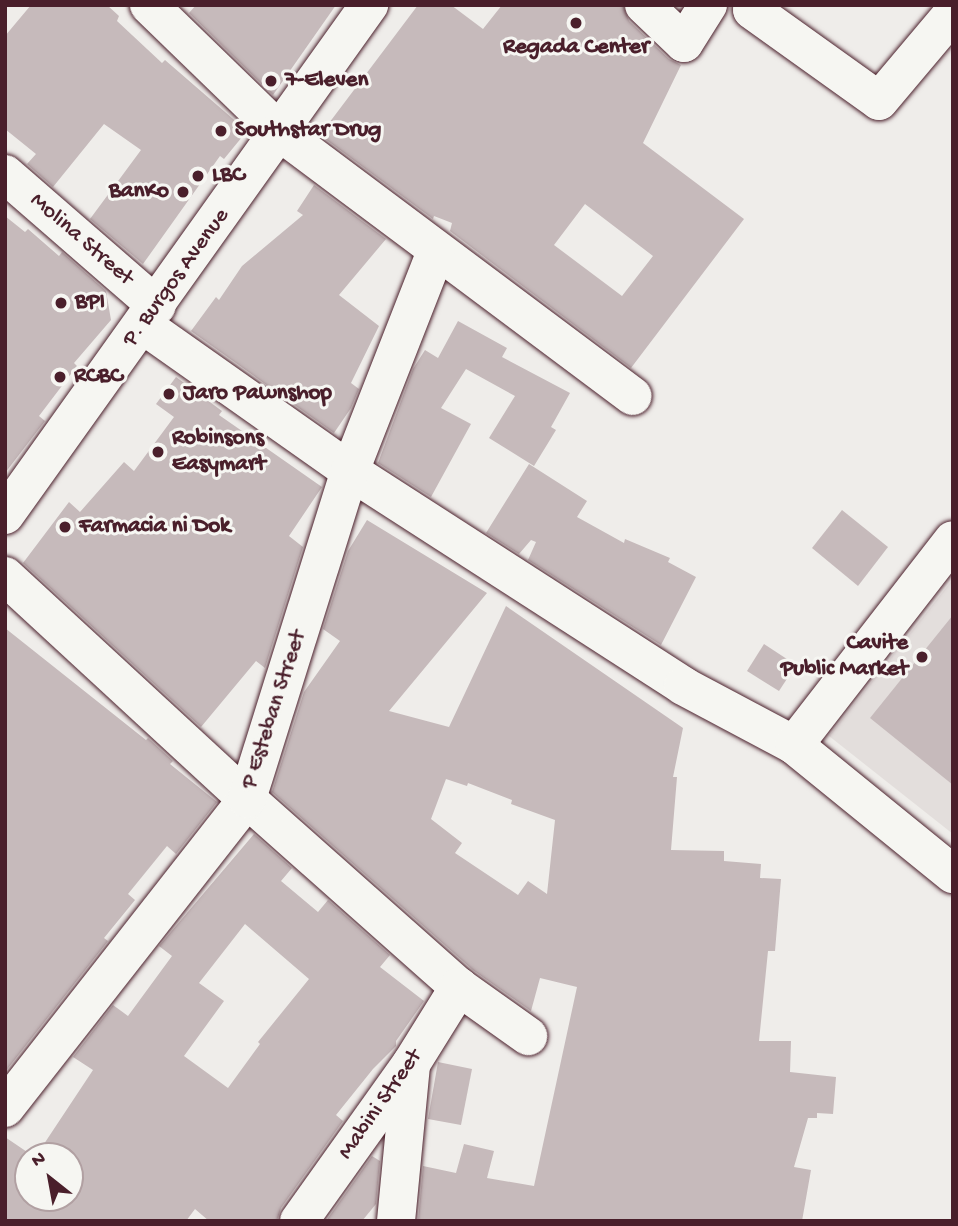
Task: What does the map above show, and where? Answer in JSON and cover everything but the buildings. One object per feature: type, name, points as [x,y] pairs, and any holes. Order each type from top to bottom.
[{"type":"street","points":[[149,5],[281,133],[632,396]]},
{"type":"street","name":"P. Burgos Avenue","points":[[5,515],[281,133],[369,5]]},
{"type":"street","points":[[644,5],[684,43],[708,5]]},
{"type":"street","points":[[756,5],[752,10],[879,101],[953,13]]},
{"type":"street","name":"Molina Street","points":[[5,174],[150,316],[350,471],[682,686],[794,745],[953,874]]},
{"type":"street","name":"P Esteban Street","points":[[5,1108],[247,799],[350,471],[436,251]]},
{"type":"street","points":[[794,745],[953,540]]},
{"type":"street","points":[[5,576],[247,799],[459,987],[528,1037]]},
{"type":"street","name":"Mabini Street","points":[[299,1221],[411,1064],[459,987]]},
{"type":"street","points":[[396,1221],[411,1064]]},
{"type":"shaded area","name":"Cavite Public Market","points":[[953,579],[953,834],[829,736]]},
{"type":"place","name":"Regada Center","points":[[576,23]]},
{"type":"place","name":"7-Eleven","points":[[271,81]]},
{"type":"place","name":"Southstar Drug","points":[[221,131]]},
{"type":"place","name":"LBC","points":[[198,176]]},
{"type":"place","name":"BanKo","points":[[183,192]]},
{"type":"place","name":"BPI","points":[[61,303]]},
{"type":"place","name":"RCBC","points":[[60,377]]},
{"type":"place","name":"Jaro Pawnshop","points":[[169,394]]},
{"type":"place","name":"Robinsons Easymart","points":[[158,452]]},
{"type":"place","name":"Farmacia ni Dok","points":[[65,527]]},
{"type":"place","name":"Cavite Public Market","points":[[922,657]]}]
